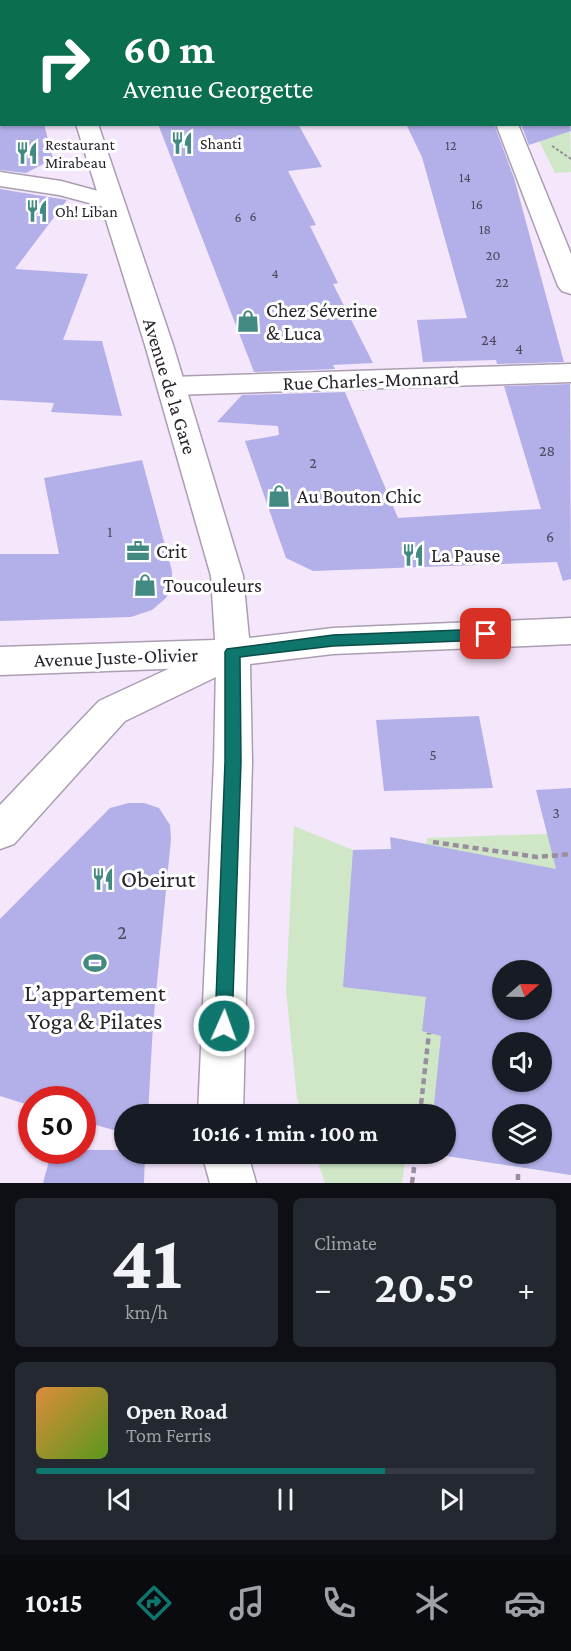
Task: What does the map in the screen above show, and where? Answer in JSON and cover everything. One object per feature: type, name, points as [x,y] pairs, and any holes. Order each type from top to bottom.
[{"type":"street","name":"Avenue de la Gare","points":[[88,126],[172,386],[227,576],[232,652],[233,762],[221,1104]]},
{"type":"street","points":[[508,126],[571,286]]},
{"type":"street","points":[[0,179],[61,188],[112,202]]},
{"type":"street","name":"Rue Charles-Monnard","points":[[172,386],[571,373]]},
{"type":"street","name":"Avenue Juste-Olivier","points":[[0,661],[232,652],[333,641],[571,631]]},
{"type":"street","points":[[0,832],[112,711],[232,652]]},
{"type":"street","points":[[228,1164],[233,1183]]},
{"type":"path","points":[[547,141],[556,151],[571,159]]},
{"type":"path","points":[[432,842],[537,857],[571,854]]},
{"type":"path","points":[[421,1104],[429,1033]]},
{"type":"path","points":[[412,1183],[415,1164]]},
{"type":"path","points":[[518,1174],[518,1183]]},
{"type":"green space","points":[[532,126],[570,126],[571,172],[555,173]]},
{"type":"green space","points":[[294,826],[353,850],[426,848],[427,838],[571,833],[571,1175],[499,1164],[552,1164],[552,1104],[492,1104],[492,1163],[456,1157],[456,1104],[299,1104],[286,990]]},
{"type":"green space","points":[[318,1164],[405,1164],[402,1183],[325,1183]]},
{"type":"building","points":[[0,126],[45,126],[53,159],[26,173],[0,170]]},
{"type":"building","points":[[159,126],[299,126],[322,167],[288,171],[316,225],[310,226],[338,283],[333,284],[373,363],[333,365],[335,369],[254,372]]},
{"type":"building","points":[[407,126],[495,126],[514,178],[564,362],[497,364],[496,360],[423,362],[417,320],[467,318],[422,157]]},
{"type":"building","points":[[522,126],[570,126],[571,131],[529,145]]},
{"type":"building","points":[[0,189],[67,200],[15,269],[88,274],[63,340],[102,341],[122,416],[51,412],[54,403],[0,400]]},
{"type":"building","points":[[570,384],[571,579],[563,581],[557,562],[313,571],[286,558],[245,441],[279,435],[278,426],[217,422],[242,395],[345,392],[398,518],[541,509],[504,386]]},
{"type":"building","points":[[142,460],[172,571],[172,586],[166,598],[152,610],[131,617],[0,621],[0,554],[59,554],[44,478]]},
{"type":"building","points":[[479,716],[493,788],[384,791],[376,720]]},
{"type":"building","points":[[571,788],[571,1175],[499,1164],[552,1164],[552,1104],[492,1104],[492,1163],[456,1157],[456,1104],[434,1104],[441,1036],[422,1031],[426,997],[343,987],[353,850],[391,849],[390,837],[556,869],[536,790]]},
{"type":"building","name":"Obeirut","points":[[129,803],[144,803],[159,808],[170,825],[171,839],[153,1024],[149,1104],[114,1104],[114,1130],[96,1125],[96,1086],[18,1086],[18,1102],[0,1096],[0,919],[110,808]]},
{"type":"building","points":[[96,1150],[114,1150],[114,1164],[145,1164],[144,1183],[43,1183],[48,1164],[96,1164]]},
{"type":"place","name":"Shanti","points":[[182,143]]},
{"type":"place","name":"Restaurant Mirabeau","points":[[27,153]]},
{"type":"place","name":"Oh! Liban","points":[[37,211]]},
{"type":"place","name":"Chez Séverine & Luca","points":[[248,321]]},
{"type":"place","name":"Au Bouton Chic","points":[[279,496]]},
{"type":"place","name":"Crit","points":[[138,551]]},
{"type":"place","name":"La Pause","points":[[413,555]]},
{"type":"place","name":"Toucouleurs","points":[[145,585]]},
{"type":"place","name":"Obeirut","points":[[103,879]]},
{"type":"place","name":"L’appartement Yoga & Pilates","points":[[95,963]]},
{"type":"route","points":[[224,1026],[233,762],[232,652],[333,641],[486,634]]}]
